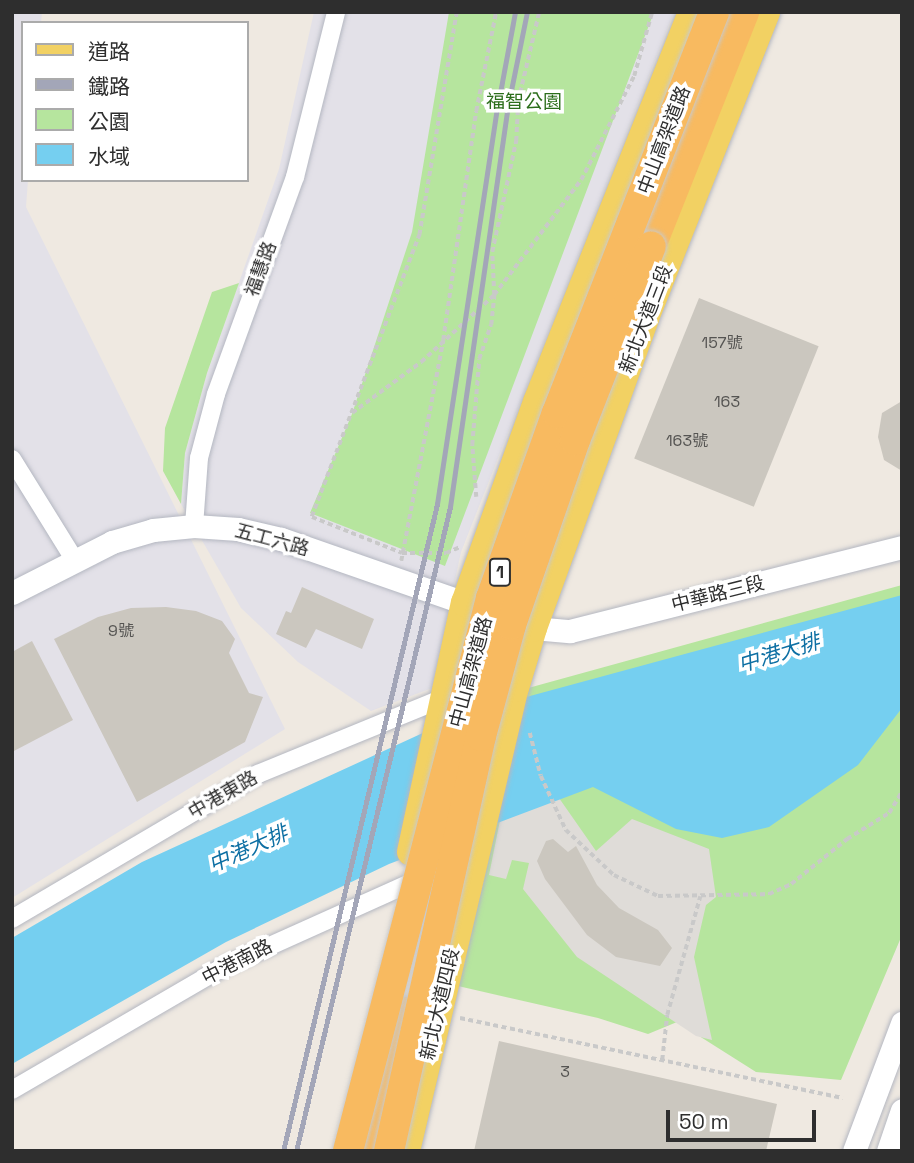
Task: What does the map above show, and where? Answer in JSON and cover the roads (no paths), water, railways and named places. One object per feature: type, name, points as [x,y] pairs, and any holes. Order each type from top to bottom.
[{"type":"highway","name":"中山高架道路","points":[[348,1151],[491,598],[557,413],[714,12]]},
{"type":"highway","name":"中山高架道路","points":[[389,1151],[481,736],[511,625],[575,440],[744,12]]},
{"type":"highway","points":[[371,1151],[439,872]]},
{"type":"main road","name":"1","points":[[465,603],[537,402],[692,12]]},
{"type":"main road","name":"新北大道三段","points":[[500,616],[542,492],[730,12]]},
{"type":"main road","name":"新北大道三段","points":[[533,628],[645,318],[765,12]]},
{"type":"main road","name":"新北大道四段","points":[[338,1151],[407,877],[465,603]]},
{"type":"main road","name":"新北大道四段","points":[[407,877],[444,808],[500,616]]},
{"type":"main road","name":"新北大道四段","points":[[406,1151],[515,688],[533,628]]},
{"type":"main road","name":"新北大道四段","points":[[439,872],[490,651]]},
{"type":"main road","name":"新北大道四段","points":[[475,853],[470,814],[480,698]]},
{"type":"street","name":"福慧路","points":[[194,526],[199,458],[216,394],[295,177],[336,12]]},
{"type":"street","points":[[12,459],[74,559]]},
{"type":"street","name":"五工六路","points":[[12,593],[74,559],[122,539],[153,530],[194,526],[238,529],[281,539],[533,628]]},
{"type":"street","name":"中華路三段","points":[[533,628],[570,631],[902,547]]},
{"type":"street","name":"中港東路","points":[[12,919],[258,774],[446,696]]},
{"type":"street","name":"中港南路","points":[[12,1090],[223,967],[407,877],[439,872],[475,853]]},
{"type":"street","points":[[854,1151],[893,1069],[902,1023]]},
{"type":"street","points":[[888,1151],[902,1110]]},
{"type":"water","name":"中港大排","points":[[902,595],[902,708],[858,765],[769,827],[722,838],[676,829],[593,787],[389,864],[226,942],[12,1064],[12,938],[142,862],[425,732],[530,696]]},
{"type":"railway","points":[[283,1151],[437,504],[497,109],[515,12]]},
{"type":"railway","points":[[296,1151],[450,507],[507,110],[527,12]]},
{"type":"park label","name":"福智公園","points":[[524,102]]}]
